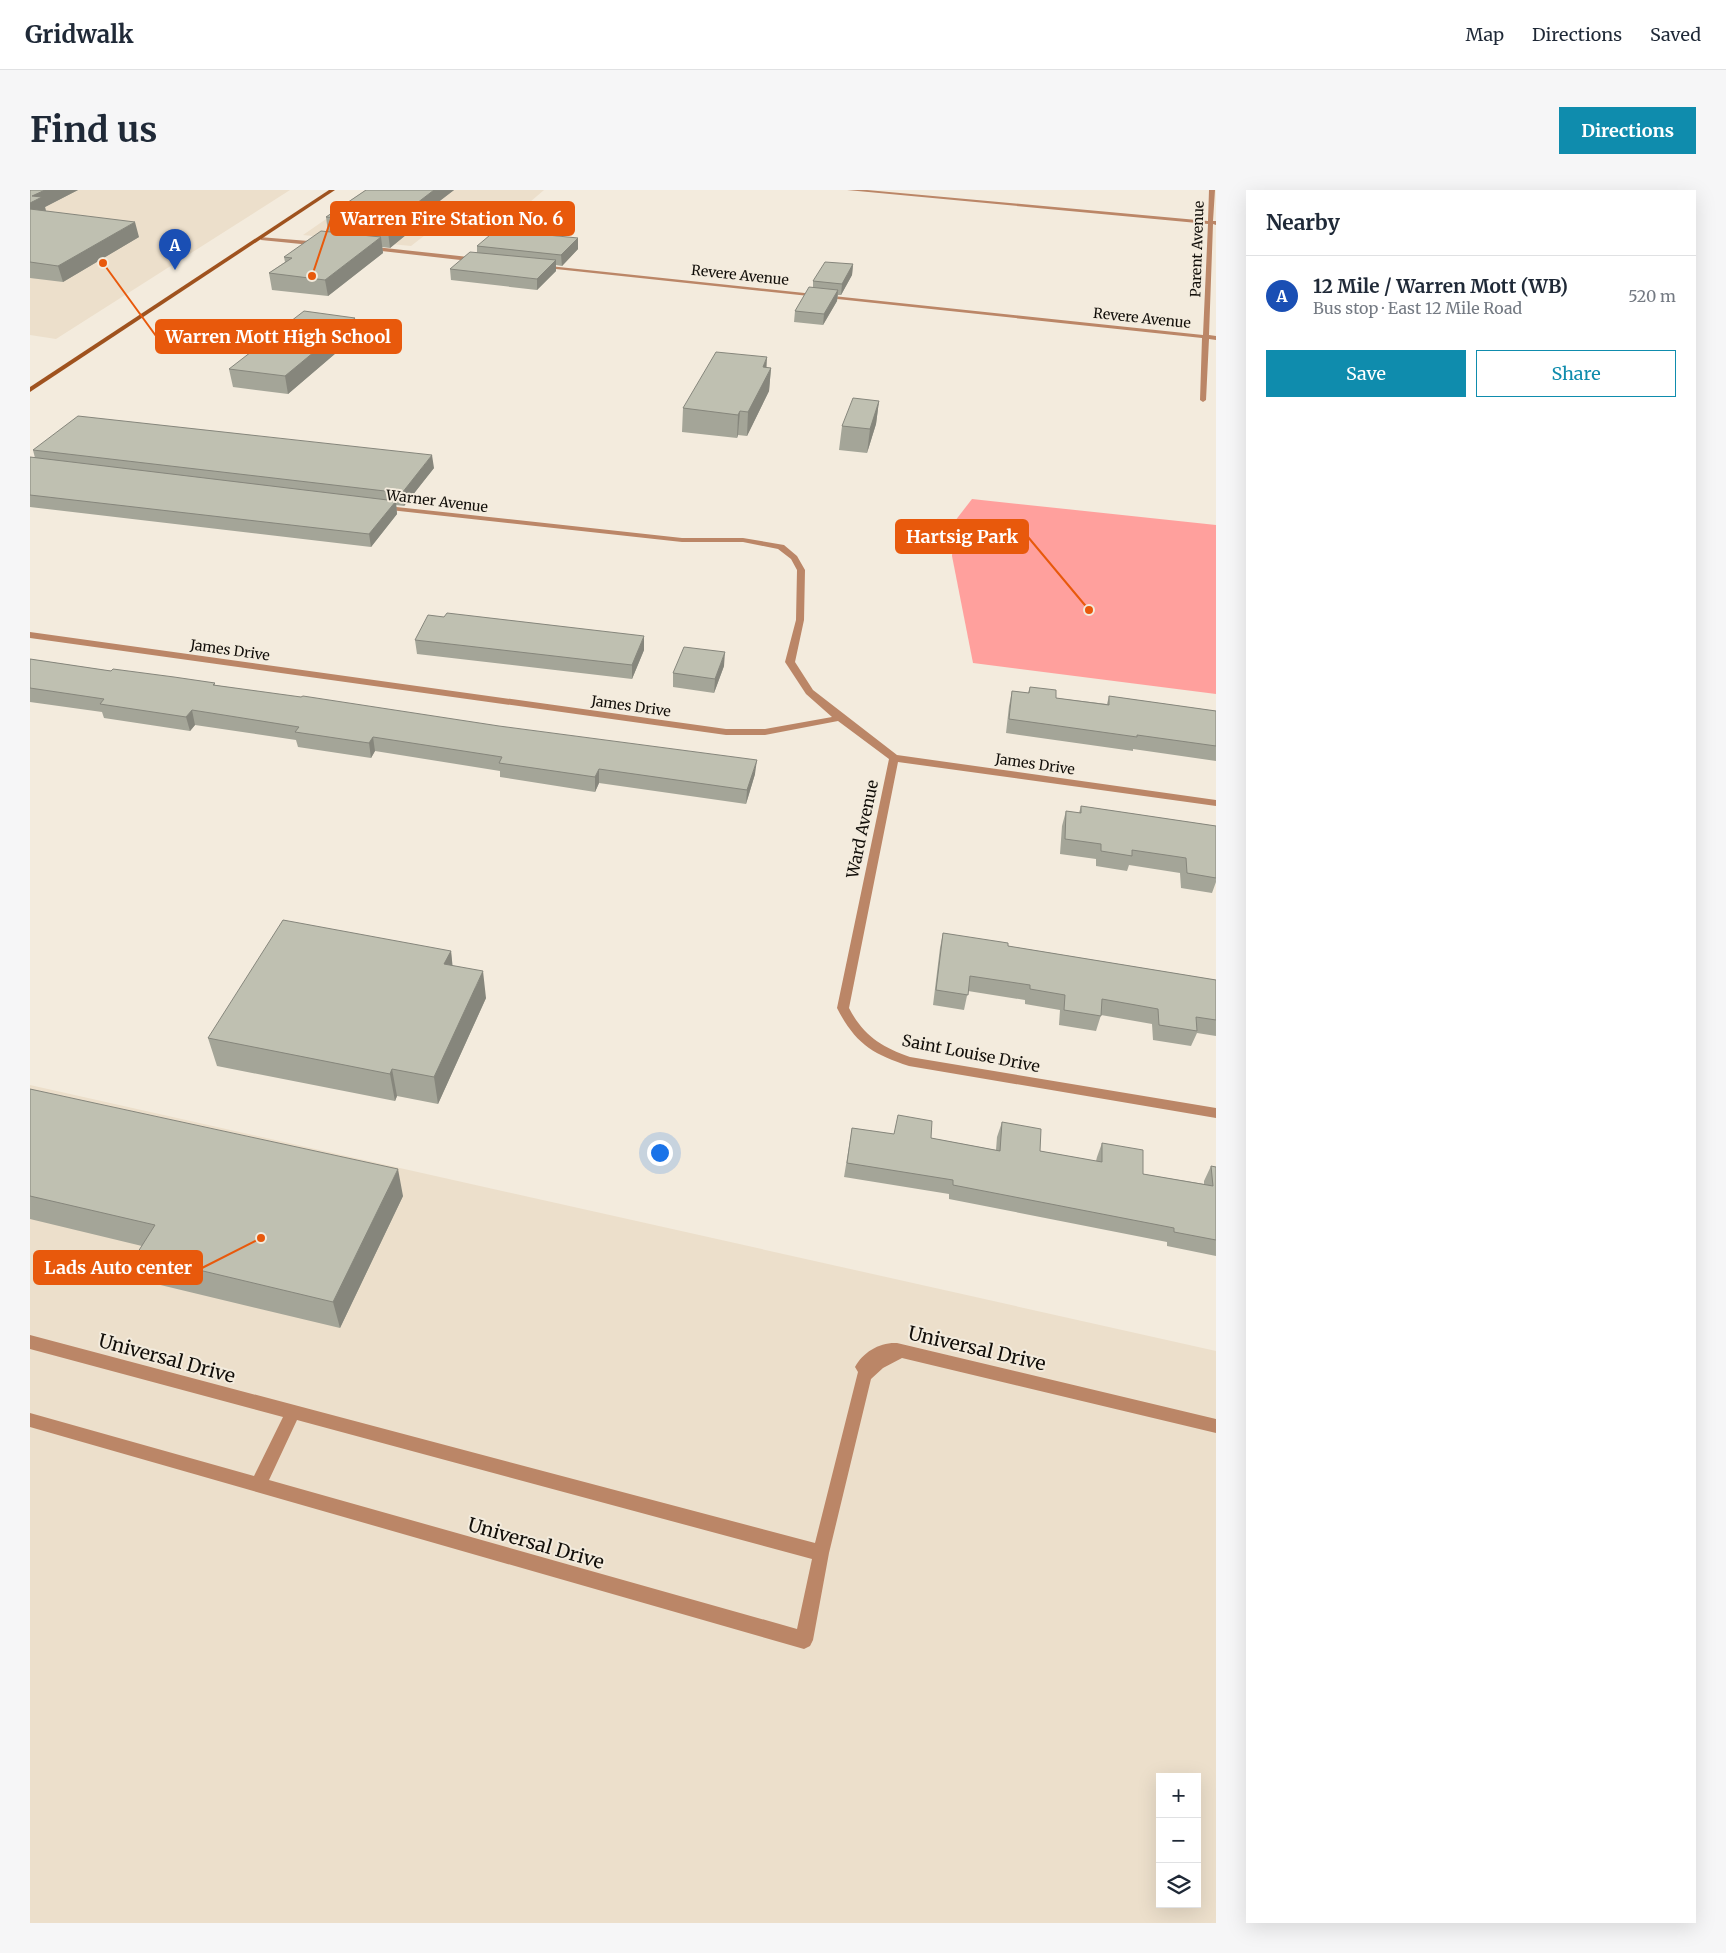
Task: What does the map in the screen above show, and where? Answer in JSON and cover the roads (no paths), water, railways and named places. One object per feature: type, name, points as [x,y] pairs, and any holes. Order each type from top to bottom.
[{"type":"main road","points":[[30,390],[332,190]]},
{"type":"street","points":[[850,190],[1213,222]]},
{"type":"street","name":"Parent Avenue","points":[[1203,400],[1213,222],[1212,190]]},
{"type":"street","points":[[261,238],[330,245]]},
{"type":"street","points":[[358,248],[490,261]]},
{"type":"street","name":"Revere Avenue","points":[[529,266],[1216,338]]},
{"type":"street","name":"Warner Avenue","points":[[367,506],[682,540],[743,540],[781,547],[794,558],[801,570],[800,620],[790,662],[809,692],[840,718]]},
{"type":"street","name":"James Drive","points":[[30,635],[726,732],[765,732],[840,718],[894,758],[1216,803]]},
{"type":"street","name":"Ward Avenue","points":[[863,907],[894,758]]},
{"type":"street","name":"Saint Louise Drive","points":[[863,907],[843,1008],[851,1026],[864,1041],[883,1052],[909,1060],[1216,1113]]},
{"type":"street","name":"Universal Drive","points":[[30,1342],[821,1553]]},
{"type":"street","name":"Universal Drive","points":[[30,1420],[803,1640],[821,1553],[864,1376],[878,1363],[901,1352],[1216,1425]]},
{"type":"street","points":[[258,1485],[293,1413]]},
{"type":"place","name":"Warren Mott High School","points":[[103,263]]},
{"type":"place","name":"12 Mile / Warren Mott (WB)","points":[[175,270]]},
{"type":"place","name":"Warren Fire Station No. 6","points":[[312,276]]},
{"type":"place","name":"Hartsig Park","points":[[1089,610]]},
{"type":"place","name":"Lads Auto center","points":[[261,1238]]}]
